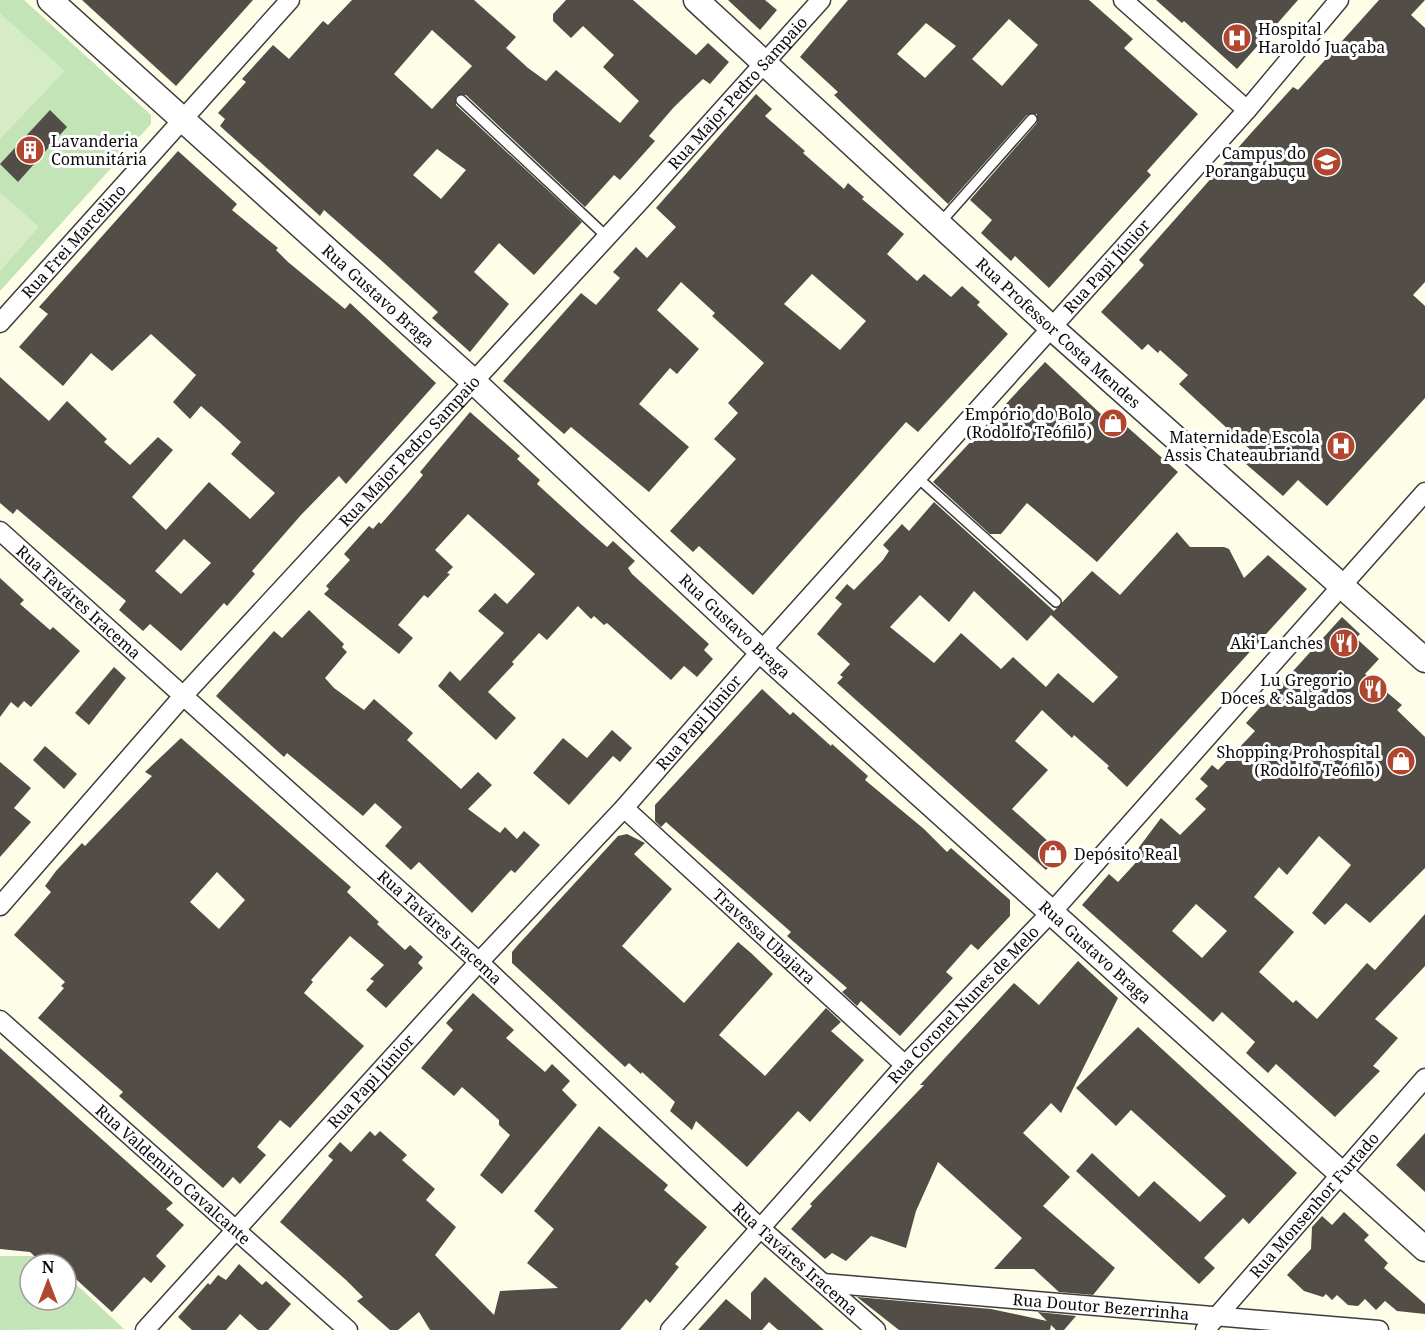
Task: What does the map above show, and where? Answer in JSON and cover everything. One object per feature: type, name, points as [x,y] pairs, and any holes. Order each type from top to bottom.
[{"type":"street","name":"Rua Gustavo Braga","points":[[50,0],[474,382],[761,651],[1425,1249]]},
{"type":"street","name":"Rua Frei Marcelino","points":[[0,323],[290,0]]},
{"type":"street","name":"Rua Professor Costa Mendes","points":[[696,0],[766,62],[1053,329],[1344,585],[1425,660]]},
{"type":"street","name":"Rua Major Pedro Sampaio","points":[[0,906],[183,696],[474,382],[821,0]]},
{"type":"street","points":[[1123,0],[1247,110]]},
{"type":"street","name":"Rua Papi Júnior","points":[[145,1330],[479,962],[624,808],[761,651],[1053,329],[1247,110],[1339,0]]},
{"type":"street","name":"Rua Coronel Nunes de Melo","points":[[670,1330],[759,1227],[906,1065],[1051,912],[1425,492]]},
{"type":"street","name":"Rua Taváres Iracema","points":[[0,531],[479,962],[759,1227],[876,1330]]},
{"type":"street","name":"Travessa Ubajara","points":[[624,808],[906,1065]]},
{"type":"street","name":"Rua Valdemiro Cavalcante","points":[[0,1020],[348,1330]]},
{"type":"street","name":"Rua Monsenhor Furtado","points":[[1205,1330],[1425,1078]]},
{"type":"street","name":"Rua Doutor Bezerrinha","points":[[823,1283],[1379,1330]]},
{"type":"lane","points":[[461,100],[606,236]]},
{"type":"lane","points":[[939,224],[1032,119]]},
{"type":"lane","points":[[918,478],[1056,602]]},
{"type":"green space","points":[[0,0],[24,0],[151,115],[151,124],[0,291]]},
{"type":"green space","points":[[0,13],[65,71],[0,139]]},
{"type":"green space","points":[[0,192],[39,227],[0,271]]},
{"type":"green space","points":[[0,1256],[18,1256],[18,1312],[78,1312],[78,1286],[124,1329],[0,1330]]},
{"type":"building","points":[[82,0],[253,0],[176,86]]},
{"type":"building","points":[[352,0],[474,0],[516,37],[506,48],[528,68],[546,81],[556,70],[620,123],[639,101],[603,67],[614,55],[583,26],[571,38],[553,21],[553,14],[566,0],[633,0],[696,55],[708,43],[729,62],[710,84],[703,79],[674,107],[649,136],[655,141],[620,180],[614,175],[585,207],[466,95],[456,96],[456,105],[582,222],[534,275],[499,243],[474,272],[509,304],[470,352],[432,318],[438,312],[383,262],[324,210],[320,216],[220,126],[225,119],[218,113],[246,82],[242,79],[273,45],[289,59],[323,21],[328,25]],"holes":[[[432,30],[472,66],[432,109],[394,74]],[[437,149],[466,170],[441,199],[413,175]]]},
{"type":"building","points":[[728,0],[765,0],[777,10],[760,30]]},
{"type":"building","points":[[848,0],[1089,0],[1133,39],[1124,48],[1198,114],[1147,171],[1151,175],[1049,288],[1015,256],[1011,261],[981,233],[992,220],[970,200],[1037,123],[1037,114],[1027,115],[948,204],[834,95],[838,92],[800,57]],"holes":[[[1009,19],[1038,45],[1002,86],[972,59]],[[926,23],[956,46],[925,78],[897,54]]]},
{"type":"building","name":"Hospital Haroldo Juaçaba","points":[[1156,0],[1298,0],[1237,69],[1184,21],[1182,23]]},
{"type":"building","name":"Campus do Porangabuçu","points":[[1379,0],[1425,0],[1411,15],[1425,28],[1425,282],[1413,295],[1425,306],[1425,398],[1327,506],[1298,480],[1283,496],[1246,464],[1255,454],[1179,384],[1188,375],[1160,350],[1158,353],[1148,344],[1142,350],[1101,312],[1144,265],[1139,260],[1252,132],[1293,87],[1298,90]]},
{"type":"building","points":[[756,94],[772,109],[765,116],[805,151],[803,153],[844,189],[848,183],[864,197],[862,199],[904,234],[887,254],[917,281],[924,274],[951,297],[962,286],[980,302],[977,305],[1008,334],[918,432],[906,422],[753,595],[699,546],[693,552],[670,531],[736,459],[714,439],[738,413],[728,403],[764,363],[712,316],[715,313],[681,282],[657,310],[699,349],[677,374],[670,368],[639,404],[689,447],[649,492],[571,427],[564,434],[503,381],[581,293],[596,305],[620,278],[613,272],[636,247],[647,258],[676,227],[656,208]],"holes":[[[812,274],[866,321],[840,350],[784,304]]]},
{"type":"building","name":"Lavanderia Comunitária","points":[[50,110],[67,127],[18,182],[0,164]]},
{"type":"building","points":[[178,151],[237,204],[232,210],[278,248],[276,250],[288,262],[345,309],[350,303],[436,383],[346,484],[339,476],[301,515],[252,571],[255,574],[227,606],[224,603],[181,651],[150,624],[143,631],[119,610],[126,601],[17,509],[13,514],[0,503],[0,377],[49,421],[67,401],[107,439],[104,442],[130,465],[158,437],[173,450],[132,497],[166,530],[209,482],[250,519],[275,493],[231,454],[241,442],[218,421],[201,406],[190,419],[173,402],[196,375],[151,334],[112,371],[91,353],[63,386],[19,347],[48,314],[39,307]],"holes":[[[184,539],[211,563],[181,594],[155,571]]]},
{"type":"building","points":[[1045,362],[1102,415],[1107,409],[1178,472],[1097,562],[1027,503],[1001,534],[990,534],[933,482]]},
{"type":"building","points":[[470,412],[520,456],[517,459],[540,480],[537,484],[582,525],[607,547],[613,541],[635,561],[628,568],[632,574],[709,644],[704,650],[713,659],[697,677],[684,666],[671,680],[607,623],[604,625],[594,616],[591,619],[578,606],[547,640],[539,633],[488,692],[516,718],[496,740],[438,686],[450,671],[460,681],[504,633],[478,611],[495,593],[507,604],[535,574],[468,514],[435,550],[453,567],[447,573],[450,574],[428,598],[424,595],[398,625],[413,638],[399,654],[324,594],[329,589],[326,586],[350,560],[344,554],[369,526],[373,529],[379,522],[381,524],[423,475],[420,472]]},
{"type":"building","points":[[934,502],[1054,611],[1092,571],[1120,595],[1177,532],[1190,547],[1229,549],[1244,578],[1268,555],[1307,589],[1127,787],[1107,768],[1109,766],[1074,735],[1072,738],[1042,710],[1015,741],[1048,770],[1012,809],[1061,853],[1046,870],[837,683],[843,677],[840,675],[850,664],[817,634],[842,604],[835,598],[847,584],[854,590],[883,560],[889,551],[883,545],[902,524],[909,531]],"holes":[[[974,591],[1027,641],[1051,615],[1118,677],[1093,703],[1058,673],[1046,687],[1013,657],[1001,669],[961,633],[934,663],[890,627],[920,595],[949,622]]]},
{"type":"building","points":[[0,578],[24,600],[20,604],[50,630],[53,627],[80,651],[31,707],[24,701],[18,708],[11,702],[0,717]]},
{"type":"building","points":[[309,610],[344,644],[342,647],[347,652],[325,678],[334,688],[364,710],[374,699],[413,733],[407,740],[461,789],[478,772],[492,785],[468,809],[500,833],[505,827],[517,839],[524,831],[540,845],[515,873],[511,870],[472,913],[419,862],[411,870],[385,846],[402,827],[375,803],[363,816],[287,753],[284,757],[216,696],[274,631],[282,638]]},
{"type":"building","points":[[1342,617],[1360,634],[1356,638],[1379,659],[1365,674],[1402,705],[1397,710],[1425,737],[1425,868],[1370,923],[1346,903],[1325,925],[1312,913],[1351,865],[1319,836],[1287,875],[1279,867],[1254,897],[1294,932],[1259,972],[1293,1003],[1296,1000],[1317,1019],[1367,963],[1375,970],[1425,914],[1425,966],[1375,1019],[1398,1038],[1373,1066],[1380,1071],[1335,1117],[1276,1064],[1268,1073],[1246,1053],[1255,1042],[1222,1012],[1213,1022],[1082,905],[1109,874],[1118,882],[1143,855],[1137,850],[1161,818],[1180,835],[1206,809],[1195,799],[1208,786],[1200,779],[1212,765],[1218,770],[1255,731],[1246,723]],"holes":[[[1196,904],[1227,931],[1202,958],[1172,931]]]},
{"type":"building","points":[[114,667],[126,678],[89,725],[75,713]]},
{"type":"building","points":[[762,689],[790,715],[793,712],[831,746],[832,744],[868,776],[865,780],[924,829],[947,852],[951,848],[1010,900],[1010,916],[978,950],[971,944],[946,972],[953,978],[900,1036],[861,1001],[857,1006],[842,992],[847,988],[787,936],[791,932],[666,822],[661,827],[655,821],[655,805]]},
{"type":"building","points":[[612,730],[632,748],[620,762],[613,756],[569,805],[533,773],[563,738],[587,758]]},
{"type":"building","points":[[181,738],[351,887],[347,892],[405,950],[410,945],[423,957],[418,963],[423,968],[386,1008],[366,990],[374,981],[370,979],[384,965],[350,936],[311,980],[313,982],[304,993],[364,1046],[290,1128],[280,1120],[257,1147],[266,1155],[240,1184],[233,1177],[223,1188],[119,1096],[123,1092],[38,1018],[64,988],[61,986],[65,982],[14,935],[51,892],[45,886],[56,871],[82,843],[85,846],[152,776],[145,772]],"holes":[[[217,872],[245,900],[219,929],[190,902]]]},
{"type":"building","points":[[45,746],[77,774],[64,789],[33,760]]},
{"type":"building","points":[[0,762],[31,788],[14,808],[31,822],[0,857]]},
{"type":"building","points":[[627,834],[645,843],[634,854],[672,889],[622,946],[684,1003],[738,942],[751,953],[773,974],[719,1035],[765,1076],[826,1008],[841,1022],[831,1031],[864,1060],[810,1122],[798,1111],[747,1167],[696,1121],[692,1130],[670,1111],[675,1102],[642,1072],[641,1074],[629,1063],[625,1067],[512,963],[512,952],[517,946],[618,836]]},
{"type":"building","points":[[1078,961],[1118,998],[1061,1113],[1051,1103],[1023,1133],[1070,1177],[1043,1206],[1115,1268],[1093,1295],[1059,1292],[1034,1269],[994,1269],[1022,1238],[938,1162],[916,1211],[906,1248],[871,1236],[846,1261],[832,1253],[825,1259],[791,1229],[812,1206],[810,1204],[924,1085],[920,1085],[1014,983],[1039,1005]]},
{"type":"building","points":[[473,993],[514,1030],[506,1038],[545,1072],[552,1064],[570,1081],[562,1090],[577,1105],[502,1194],[480,1175],[510,1135],[499,1125],[499,1120],[462,1087],[454,1096],[421,1068],[453,1030],[446,1023]]},
{"type":"building","points":[[1138,1027],[1297,1173],[1249,1224],[1243,1218],[1204,1258],[1215,1268],[1199,1284],[1076,1171],[1092,1153],[1139,1197],[1154,1181],[1200,1222],[1226,1196],[1131,1110],[1116,1126],[1076,1088]]},
{"type":"building","points":[[0,1048],[173,1203],[166,1209],[184,1225],[156,1256],[166,1266],[151,1283],[144,1277],[112,1312],[78,1281],[78,1252],[30,1252],[0,1249]]},
{"type":"building","points":[[599,1126],[668,1185],[664,1190],[707,1227],[675,1264],[679,1267],[650,1303],[646,1299],[620,1330],[430,1330],[419,1312],[398,1330],[390,1330],[357,1301],[363,1297],[346,1280],[280,1222],[333,1160],[328,1156],[340,1142],[351,1152],[370,1131],[375,1136],[380,1131],[407,1155],[402,1160],[435,1189],[426,1200],[456,1227],[435,1255],[494,1315],[500,1291],[558,1288],[527,1263],[554,1229],[534,1211]]},
{"type":"building","points":[[1425,1133],[1425,1192],[1396,1165]]},
{"type":"building","points":[[1344,1212],[1369,1235],[1364,1240],[1388,1263],[1384,1268],[1425,1304],[1425,1314],[1397,1311],[1385,1301],[1376,1310],[1365,1299],[1358,1306],[1348,1305],[1337,1295],[1332,1300],[1326,1294],[1323,1297],[1304,1291],[1287,1275],[1311,1249],[1312,1227],[1322,1216],[1332,1225]]},
{"type":"building","points":[[239,1264],[262,1285],[266,1281],[291,1304],[268,1330],[258,1330],[240,1314],[226,1330],[192,1330],[178,1317],[208,1283],[210,1285],[218,1275],[226,1280]]},
{"type":"building","points":[[765,1277],[824,1330],[778,1330],[769,1322],[762,1330],[698,1330],[726,1299],[751,1320],[751,1293]]},
{"type":"building","points":[[857,1297],[991,1309],[1047,1321],[1038,1312],[1076,1316],[1064,1330],[1056,1330],[1051,1325],[1050,1330],[899,1330]]},
{"type":"place","name":"Hospital Haroldo Juaçaba","points":[[1237,38]]},
{"type":"place","name":"Lavanderia Comunitária","points":[[30,150]]},
{"type":"place","name":"Campus do Porangabuçu","points":[[1327,162]]},
{"type":"place","name":"Empório do Bolo (Rodolfo Teófilo)","points":[[1113,423]]},
{"type":"place","name":"Maternidade Escola Assis Chateaubriand","points":[[1341,446]]},
{"type":"place","name":"Aki Lanches","points":[[1344,643]]},
{"type":"place","name":"Lu Gregorio Doces & Salgados","points":[[1373,689]]},
{"type":"place","name":"Shopping Prohospital (Rodolfo Teófilo)","points":[[1401,761]]},
{"type":"place","name":"Depósito Real","points":[[1053,854]]}]
